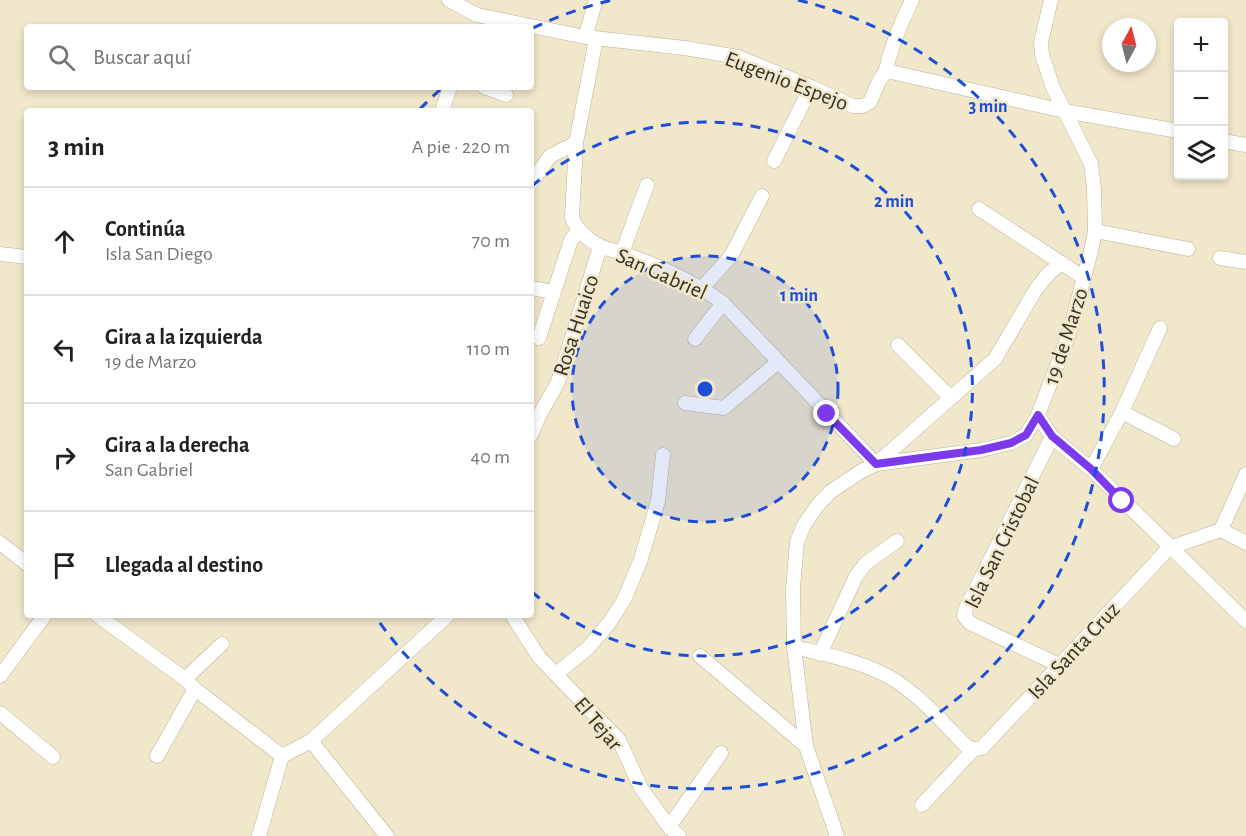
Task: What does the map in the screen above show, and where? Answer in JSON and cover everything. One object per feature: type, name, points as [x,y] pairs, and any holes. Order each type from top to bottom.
[{"type":"street","points":[[539,338],[570,240],[579,231],[572,216],[576,142],[596,0]]},
{"type":"street","points":[[912,0],[893,41],[885,73],[901,73],[1064,111],[1174,130]]},
{"type":"street","name":"19 de Marzo","points":[[837,836],[806,746],[805,650],[794,564],[797,542],[804,525],[830,492],[876,464],[981,450],[1011,443],[1026,435],[1039,417],[1068,337],[1095,231],[1091,164],[1046,73],[1041,49],[1051,0]]},
{"type":"street","name":"Eugenio Espejo","points":[[456,2],[475,21],[495,24]]},
{"type":"street","name":"Eugenio Espejo","points":[[534,30],[685,48],[738,57],[853,106],[863,106],[870,102],[885,73]]},
{"type":"street","points":[[774,161],[811,87]]},
{"type":"street","points":[[443,108],[449,90]]},
{"type":"street","points":[[493,90],[507,95]]},
{"type":"street","points":[[534,179],[550,156],[576,142]]},
{"type":"street","points":[[1228,142],[1246,146]]},
{"type":"street","points":[[622,252],[647,185]]},
{"type":"street","points":[[702,288],[731,256],[762,196]]},
{"type":"street","points":[[979,209],[1084,278]]},
{"type":"street","name":"San Gabriel","points":[[579,231],[600,247],[622,252],[702,288],[723,303],[876,464]]},
{"type":"street","points":[[1095,231],[1188,249]]},
{"type":"street","name":"Rosa Huaico","points":[[534,428],[558,382],[600,247]]},
{"type":"street","points":[[0,254],[24,257]]},
{"type":"street","points":[[1220,258],[1246,262]]},
{"type":"street","points":[[876,464],[994,359],[1036,289],[1049,273],[1062,263]]},
{"type":"street","points":[[534,289],[554,292]]},
{"type":"street","points":[[695,339],[723,303]]},
{"type":"street","points":[[1091,469],[1122,412],[1160,328]]},
{"type":"street","points":[[898,345],[950,397]]},
{"type":"street","points":[[685,403],[724,408],[778,362]]},
{"type":"street","points":[[1122,412],[1174,440]]},
{"type":"street","points":[[1039,417],[1051,435],[1091,469],[1246,621]]},
{"type":"street","name":"Isla San Cristobal","points":[[1051,435],[964,616],[970,623],[1059,665]]},
{"type":"street","points":[[556,674],[588,648],[624,600],[640,559],[658,501],[663,455]]},
{"type":"street","points":[[1221,530],[1246,474]]},
{"type":"street","points":[[1169,548],[1221,530],[1246,543]]},
{"type":"street","points":[[897,541],[866,563],[805,650],[856,662],[894,680],[967,747],[974,749]]},
{"type":"street","points":[[0,543],[24,562]]},
{"type":"street","name":"Isla Santa Cruz","points":[[922,805],[974,749],[982,748],[1169,548]]},
{"type":"street","points":[[0,676],[43,618]]},
{"type":"street","points":[[101,618],[282,756]]},
{"type":"street","points":[[260,836],[282,756],[311,741],[445,618]]},
{"type":"street","name":"El Tejar","points":[[514,618],[539,657],[619,741],[641,788],[674,831]]},
{"type":"street","points":[[157,756],[190,684],[222,644]]},
{"type":"street","points":[[700,656],[806,746]]},
{"type":"street","points":[[0,713],[54,757]]},
{"type":"street","points":[[311,741],[387,836]]},
{"type":"street","points":[[674,831],[721,753]]},
{"type":"route","points":[[827,414],[876,464],[981,450],[1011,443],[1026,435],[1038,415],[1052,436],[1091,469],[1122,501]]}]
